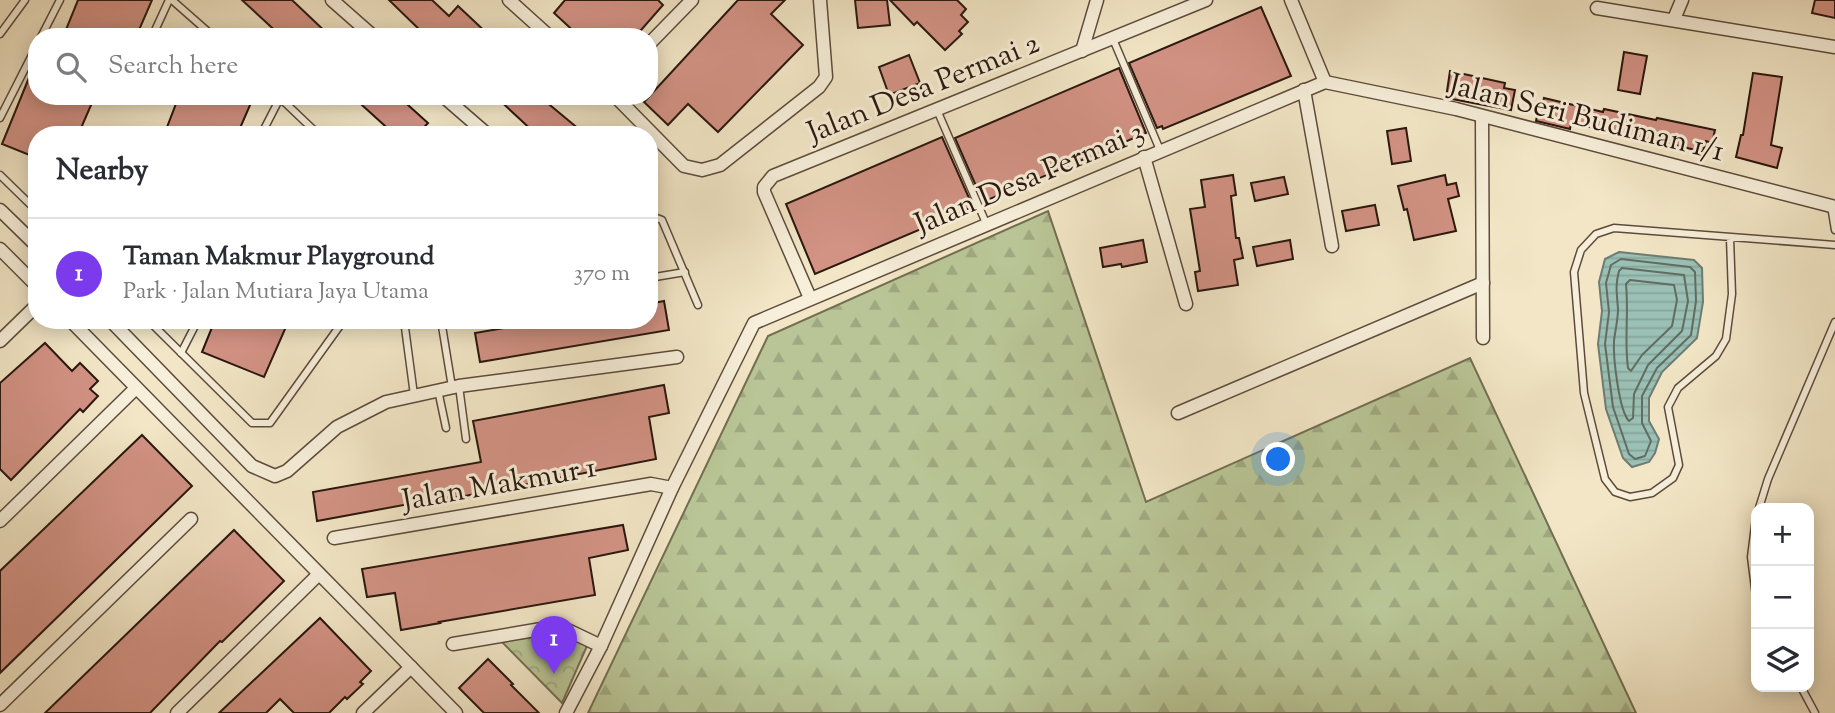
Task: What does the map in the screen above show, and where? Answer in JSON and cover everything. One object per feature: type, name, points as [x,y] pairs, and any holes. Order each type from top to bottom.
[{"type":"street","points":[[332,0],[364,28]]},
{"type":"street","points":[[509,0],[540,28]]},
{"type":"street","points":[[658,35],[692,0]]},
{"type":"street","points":[[658,140],[684,166],[702,170],[720,165],[819,87],[826,77],[820,0]]},
{"type":"street","points":[[1082,51],[1097,0]]},
{"type":"street","name":"Jalan Desa Permai 2","points":[[810,298],[764,192],[767,183],[775,174],[1206,0]]},
{"type":"street","points":[[1291,0],[1325,82]]},
{"type":"street","points":[[1674,19],[1682,0]]},
{"type":"street","points":[[1597,8],[1835,47]]},
{"type":"street","name":"Jalan Desa Permai 3","points":[[672,488],[754,323],[1325,82]]},
{"type":"street","name":"Jalan Seri Budiman 1/1","points":[[1325,82],[1456,108],[1482,117],[1833,206]]},
{"type":"street","points":[[1304,90],[1332,246]]},
{"type":"street","points":[[453,105],[478,126]]},
{"type":"street","points":[[624,105],[645,126]]},
{"type":"street","points":[[1482,117],[1483,338]]},
{"type":"street","points":[[1144,157],[1186,304]]},
{"type":"street","points":[[0,209],[28,237]]},
{"type":"street","points":[[0,249],[28,277]]},
{"type":"street","points":[[1178,413],[1483,283]]},
{"type":"street","points":[[0,341],[28,313]]},
{"type":"street","points":[[79,329],[456,713]]},
{"type":"street","points":[[119,329],[252,466],[275,476],[287,471],[337,428],[386,402],[450,388],[677,357]]},
{"type":"street","points":[[0,521],[136,388]]},
{"type":"street","name":"Jalan Makmur 1","points":[[334,538],[651,484],[672,488]]},
{"type":"street","points":[[566,713],[601,646],[672,488]]},
{"type":"street","points":[[0,705],[191,519]]},
{"type":"street","points":[[177,713],[319,574]]},
{"type":"street","points":[[453,643],[559,626],[601,646]]},
{"type":"street","points":[[363,713],[411,667]]},
{"type":"lane","points":[[1,29],[25,0]]},
{"type":"lane","points":[[46,28],[60,0]]},
{"type":"lane","points":[[157,28],[171,0],[204,28]]},
{"type":"lane","points":[[1113,38],[1160,150]]},
{"type":"lane","points":[[0,118],[28,63]]},
{"type":"lane","points":[[265,126],[275,105]]},
{"type":"lane","points":[[287,105],[310,126]]},
{"type":"lane","points":[[937,110],[986,223]]},
{"type":"lane","points":[[0,175],[28,202]]},
{"type":"lane","points":[[1833,206],[1835,230]]},
{"type":"lane","points":[[658,218],[662,220],[698,305]]},
{"type":"lane","points":[[1730,238],[1732,294],[1726,339],[1716,356],[1678,388],[1668,407],[1679,465],[1673,478],[1652,493],[1630,497],[1615,492],[1605,479],[1584,393],[1574,272],[1581,250],[1596,234],[1614,228],[1835,244]]},
{"type":"lane","points":[[658,276],[685,272]]},
{"type":"lane","points":[[1761,503],[1768,479],[1835,322]]},
{"type":"lane","points":[[157,329],[252,423],[271,423],[338,329]]},
{"type":"lane","points":[[181,353],[193,329]]},
{"type":"lane","points":[[405,329],[414,396]]},
{"type":"lane","points":[[442,329],[450,388],[466,439]]},
{"type":"lane","points":[[446,428],[450,388]]},
{"type":"lane","points":[[1804,692],[1815,713]]},
{"type":"green space","points":[[1048,211],[1146,502],[1470,358],[1636,713],[588,713],[768,336]]},
{"type":"green space","points":[[558,630],[587,646],[562,703],[500,640]]},
{"type":"water","points":[[1619,252],[1694,260],[1702,268],[1703,302],[1697,338],[1662,372],[1649,398],[1649,421],[1659,439],[1655,453],[1649,462],[1632,467],[1623,458],[1606,409],[1598,344],[1602,311],[1599,282],[1605,259]]},
{"type":"building","points":[[78,0],[152,0],[140,28],[67,28]]},
{"type":"building","points":[[242,0],[292,0],[322,28],[272,28]]},
{"type":"building","points":[[389,0],[432,0],[449,16],[458,6],[481,28],[418,28]]},
{"type":"building","points":[[565,0],[658,0],[663,5],[643,28],[570,28],[554,13]]},
{"type":"building","points":[[738,0],[785,0],[771,14],[803,45],[718,132],[688,104],[668,125],[647,105],[658,105],[658,87]]},
{"type":"building","points":[[855,0],[887,0],[890,25],[858,28]]},
{"type":"building","points":[[890,0],[957,0],[966,9],[961,15],[968,22],[959,31],[962,34],[945,50],[917,22],[914,25]]},
{"type":"building","points":[[1815,0],[1835,0],[1835,18],[1812,13]]},
{"type":"building","points":[[1261,7],[1291,76],[1163,129],[1162,126],[1157,128],[1129,63]]},
{"type":"building","points":[[1624,52],[1647,56],[1640,94],[1618,90]]},
{"type":"building","points":[[909,55],[920,83],[889,95],[879,67]]},
{"type":"building","points":[[1119,68],[1146,133],[983,202],[955,138]]},
{"type":"building","points":[[1450,71],[1505,83],[1504,88],[1515,90],[1511,110],[1446,98]]},
{"type":"building","points":[[1753,73],[1782,77],[1771,145],[1782,148],[1777,168],[1736,157],[1743,135]]},
{"type":"building","points":[[28,80],[28,105],[91,105],[82,126],[28,126],[28,154],[2,144]]},
{"type":"building","points":[[1544,98],[1603,112],[1604,109],[1715,130],[1712,143],[1706,141],[1703,152],[1640,136],[1571,123],[1570,129],[1536,121],[1539,105],[1542,106]]},
{"type":"building","points":[[176,105],[250,105],[241,126],[167,126]]},
{"type":"building","points":[[362,105],[408,105],[428,123],[425,126],[385,126]]},
{"type":"building","points":[[505,105],[550,105],[575,126],[527,126]]},
{"type":"building","points":[[1406,128],[1411,161],[1392,164],[1387,131]]},
{"type":"building","points":[[942,137],[973,207],[815,274],[786,204]]},
{"type":"building","points":[[1233,175],[1236,195],[1231,196],[1236,238],[1239,238],[1243,258],[1234,260],[1238,285],[1198,291],[1195,272],[1200,271],[1190,209],[1205,207],[1201,180]]},
{"type":"building","points":[[1445,175],[1447,185],[1456,183],[1459,196],[1448,199],[1456,231],[1414,240],[1398,186]]},
{"type":"building","points":[[1284,177],[1288,194],[1255,201],[1251,183]]},
{"type":"building","points":[[1375,205],[1379,225],[1346,231],[1342,211]]},
{"type":"building","points":[[1143,240],[1147,262],[1122,267],[1121,264],[1103,267],[1100,248]]},
{"type":"building","points":[[1290,240],[1293,259],[1257,266],[1253,247]]},
{"type":"building","points":[[664,301],[669,330],[480,362],[475,333],[498,329],[658,329],[658,302]]},
{"type":"building","points":[[211,329],[285,329],[264,377],[202,352]]},
{"type":"building","points":[[45,343],[72,371],[80,363],[98,381],[90,389],[98,396],[83,412],[80,409],[11,480],[0,469],[0,383]]},
{"type":"building","points":[[664,385],[669,413],[649,417],[656,459],[482,493],[317,521],[313,492],[481,462],[473,421]]},
{"type":"building","points":[[142,435],[192,486],[0,673],[0,571]]},
{"type":"building","points":[[623,525],[628,550],[589,558],[595,595],[401,630],[395,593],[367,597],[362,569]]},
{"type":"building","points":[[234,530],[284,581],[220,641],[150,713],[45,713]]},
{"type":"building","points":[[320,618],[371,671],[360,682],[363,684],[329,713],[294,713],[280,699],[266,713],[219,713]]},
{"type":"building","points":[[488,659],[539,713],[484,713],[459,688]]},
{"type":"place","name":"Taman Makmur Playground","points":[[554,674]]}]
